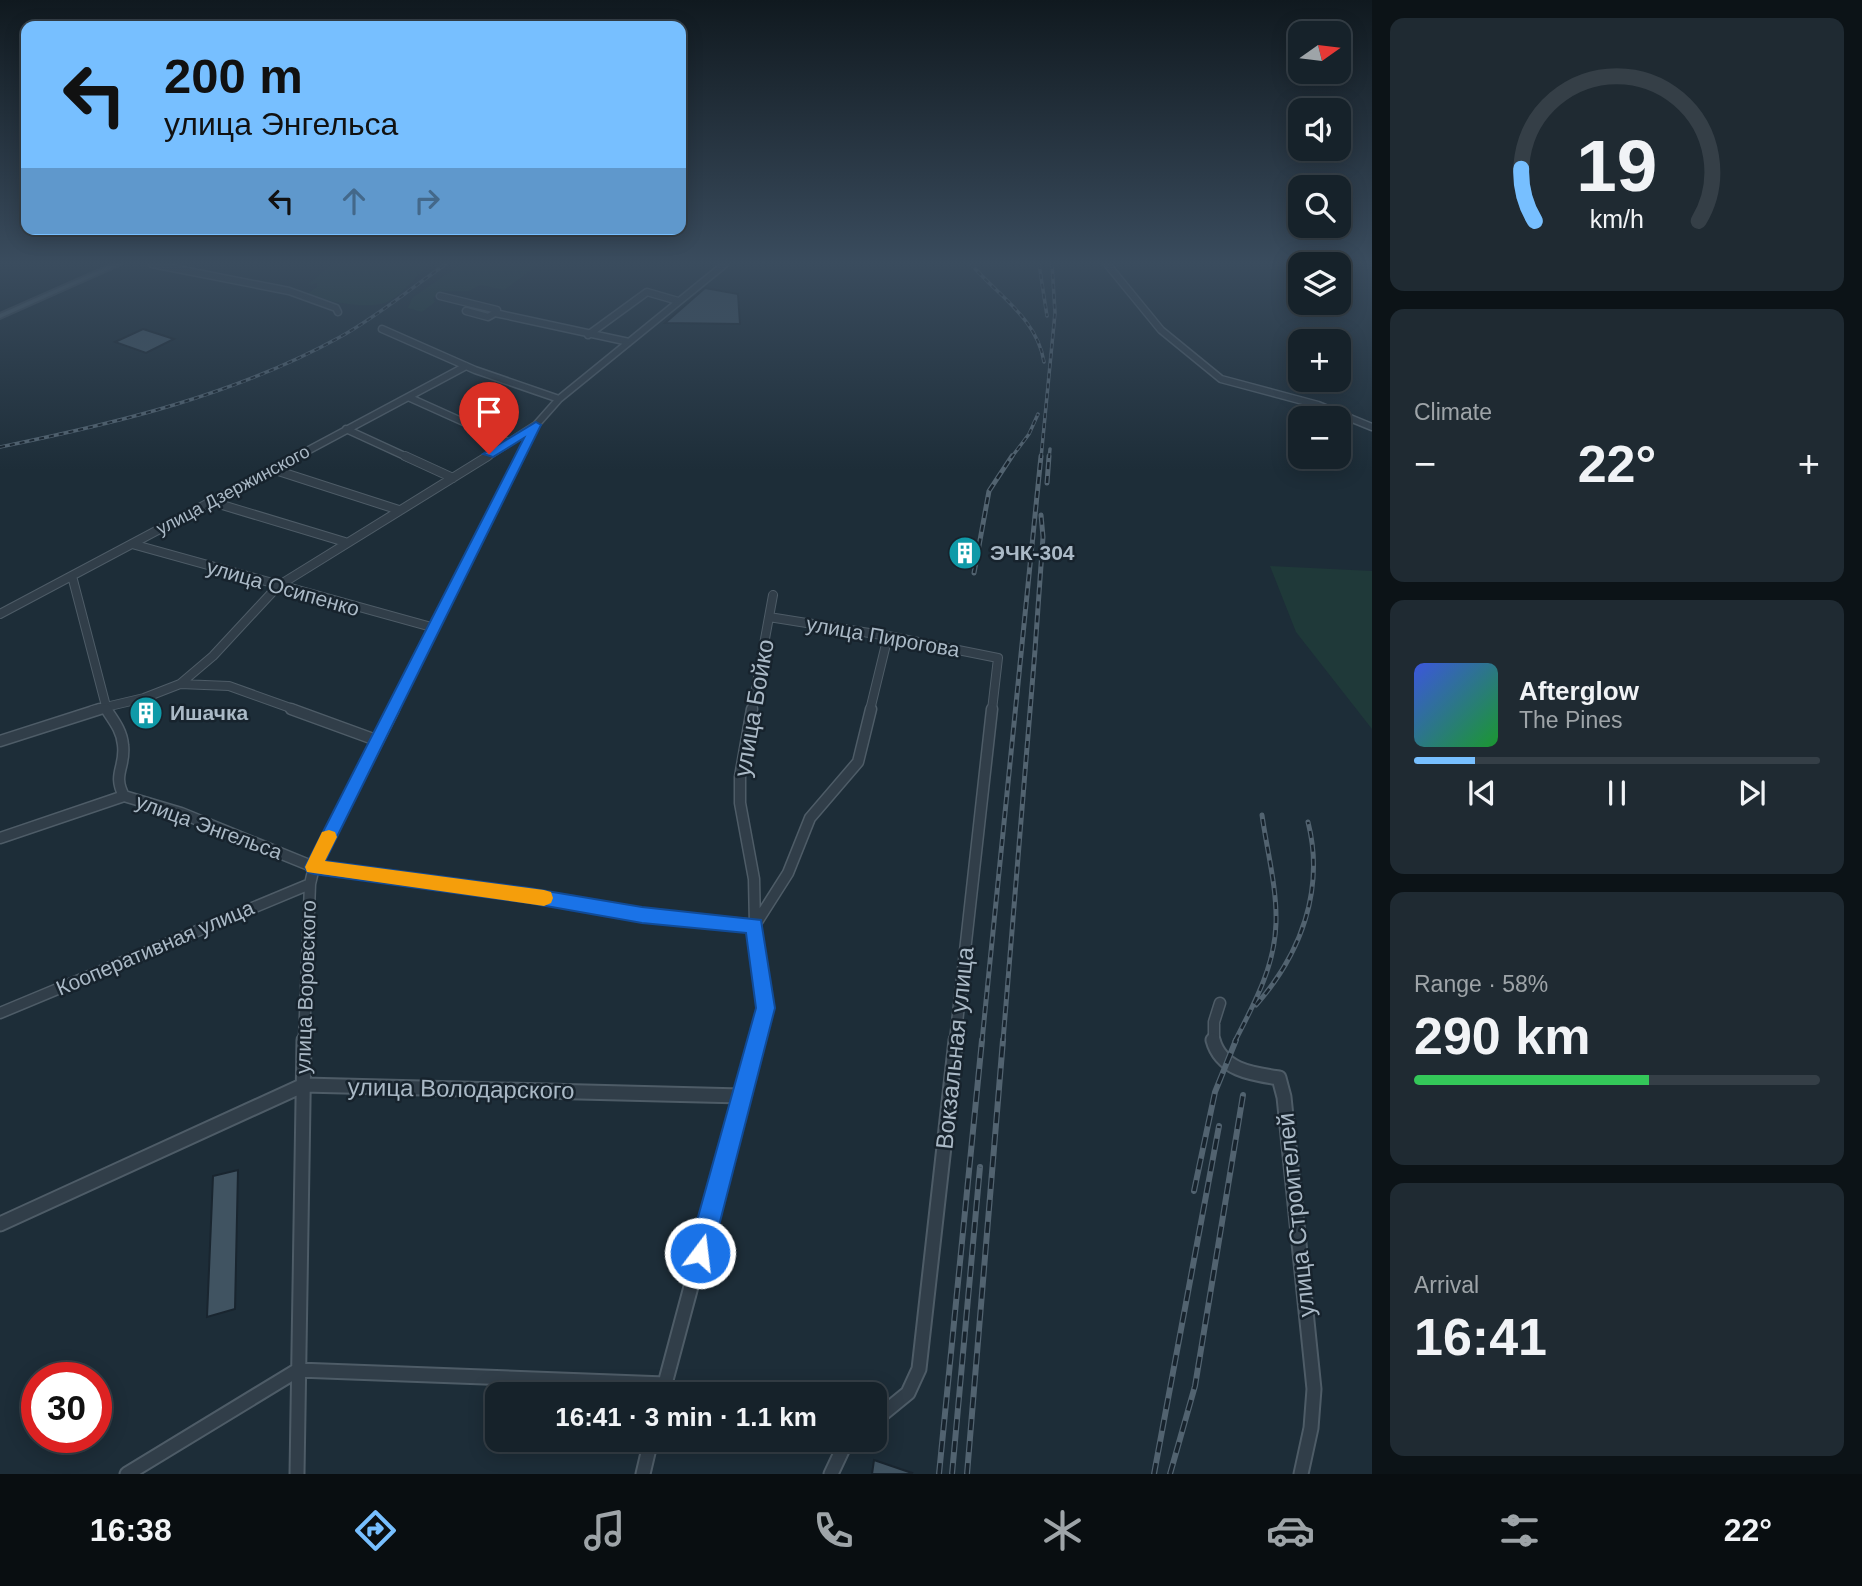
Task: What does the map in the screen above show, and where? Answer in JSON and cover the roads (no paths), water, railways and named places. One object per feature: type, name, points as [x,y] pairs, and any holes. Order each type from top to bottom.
[{"type":"street","points":[[391,333],[466,366],[559,399]]},
{"type":"street","points":[[579,333],[629,342]]},
{"type":"street","name":"улица Воровского","points":[[297,1474],[303,1085],[310,884],[314,867],[536,425],[559,399],[640,333]]},
{"type":"street","points":[[1164,333],[1221,379],[1318,405],[1372,427]]},
{"type":"street","name":"улица Дзержинского","points":[[0,614],[466,366]]},
{"type":"street","points":[[408,397],[508,442]]},
{"type":"street","points":[[0,741],[144,698],[180,684],[213,656],[278,586],[536,425]]},
{"type":"street","points":[[346,429],[453,478]]},
{"type":"street","points":[[272,469],[399,510]]},
{"type":"street","points":[[209,501],[345,542]]},
{"type":"street","name":"улица Осипенко","points":[[132,544],[435,628]]},
{"type":"street","points":[[72,576],[105,708],[120,730],[124,748],[117,783],[124,796]]},
{"type":"street","name":"улица Бойко","points":[[666,1382],[765,1008],[755,925],[754,879],[740,803],[740,777],[774,595]]},
{"type":"street","name":"улица Пирогова","points":[[769,617],[888,636],[998,658]]},
{"type":"street","points":[[755,925],[788,873],[810,818],[858,762],[888,636]]},
{"type":"street","name":"Вокзальная улица","points":[[887,1411],[908,1394],[919,1369],[998,658]]},
{"type":"street","points":[[180,684],[229,686],[376,740]]},
{"type":"street","name":"улица Энгельса","points":[[0,838],[124,796],[181,813],[314,867],[529,895],[642,915],[755,925]]},
{"type":"street","name":"Кооперативная улица","points":[[0,1013],[310,884]]},
{"type":"street","name":"улица Строителей","points":[[1220,1003],[1212,1021],[1212,1042],[1218,1057],[1251,1075],[1279,1078],[1284,1097],[1314,1389],[1311,1428],[1301,1474]]},
{"type":"street","name":"улица Володарского","points":[[0,1224],[303,1085],[742,1096]]},
{"type":"street","points":[[127,1474],[298,1370],[518,1382]]},
{"type":"street","points":[[643,1474],[648,1452]]},
{"type":"street","points":[[831,1474],[841,1452]]},
{"type":"railway","points":[[0,447],[131,417],[217,391],[300,357],[347,333]]},
{"type":"railway","points":[[1033,333],[1044,362]]},
{"type":"railway","points":[[1041,458],[1053,333]]},
{"type":"railway","points":[[1011,458],[1029,434],[1038,414]]},
{"type":"railway","points":[[1049,458],[1050,449]]},
{"type":"railway","points":[[974,573],[989,491],[1012,456]]},
{"type":"railway","points":[[982,1041],[1041,456]]},
{"type":"railway","points":[[1047,483],[1049,456]]},
{"type":"railway","points":[[1003,1041],[1035,650],[1043,537],[1041,515]]},
{"type":"railway","points":[[1235,1041],[1268,969],[1275,939],[1275,896],[1262,815]]},
{"type":"railway","points":[[1256,1005],[1286,964],[1305,920],[1313,872],[1308,822]]},
{"type":"railway","points":[[939,1474],[982,1040]]},
{"type":"railway","points":[[967,1474],[1003,1040]]},
{"type":"railway","points":[[1194,1191],[1215,1092],[1236,1040]]},
{"type":"railway","points":[[1170,1474],[1195,1386],[1243,1095]]},
{"type":"railway","points":[[1154,1474],[1219,1126]]},
{"type":"railway","points":[[952,1474],[980,1167]]},
{"type":"place","name":"ЭЧК-304","points":[[965,553]]},
{"type":"place","name":"Ишачка","points":[[146,713]]}]
